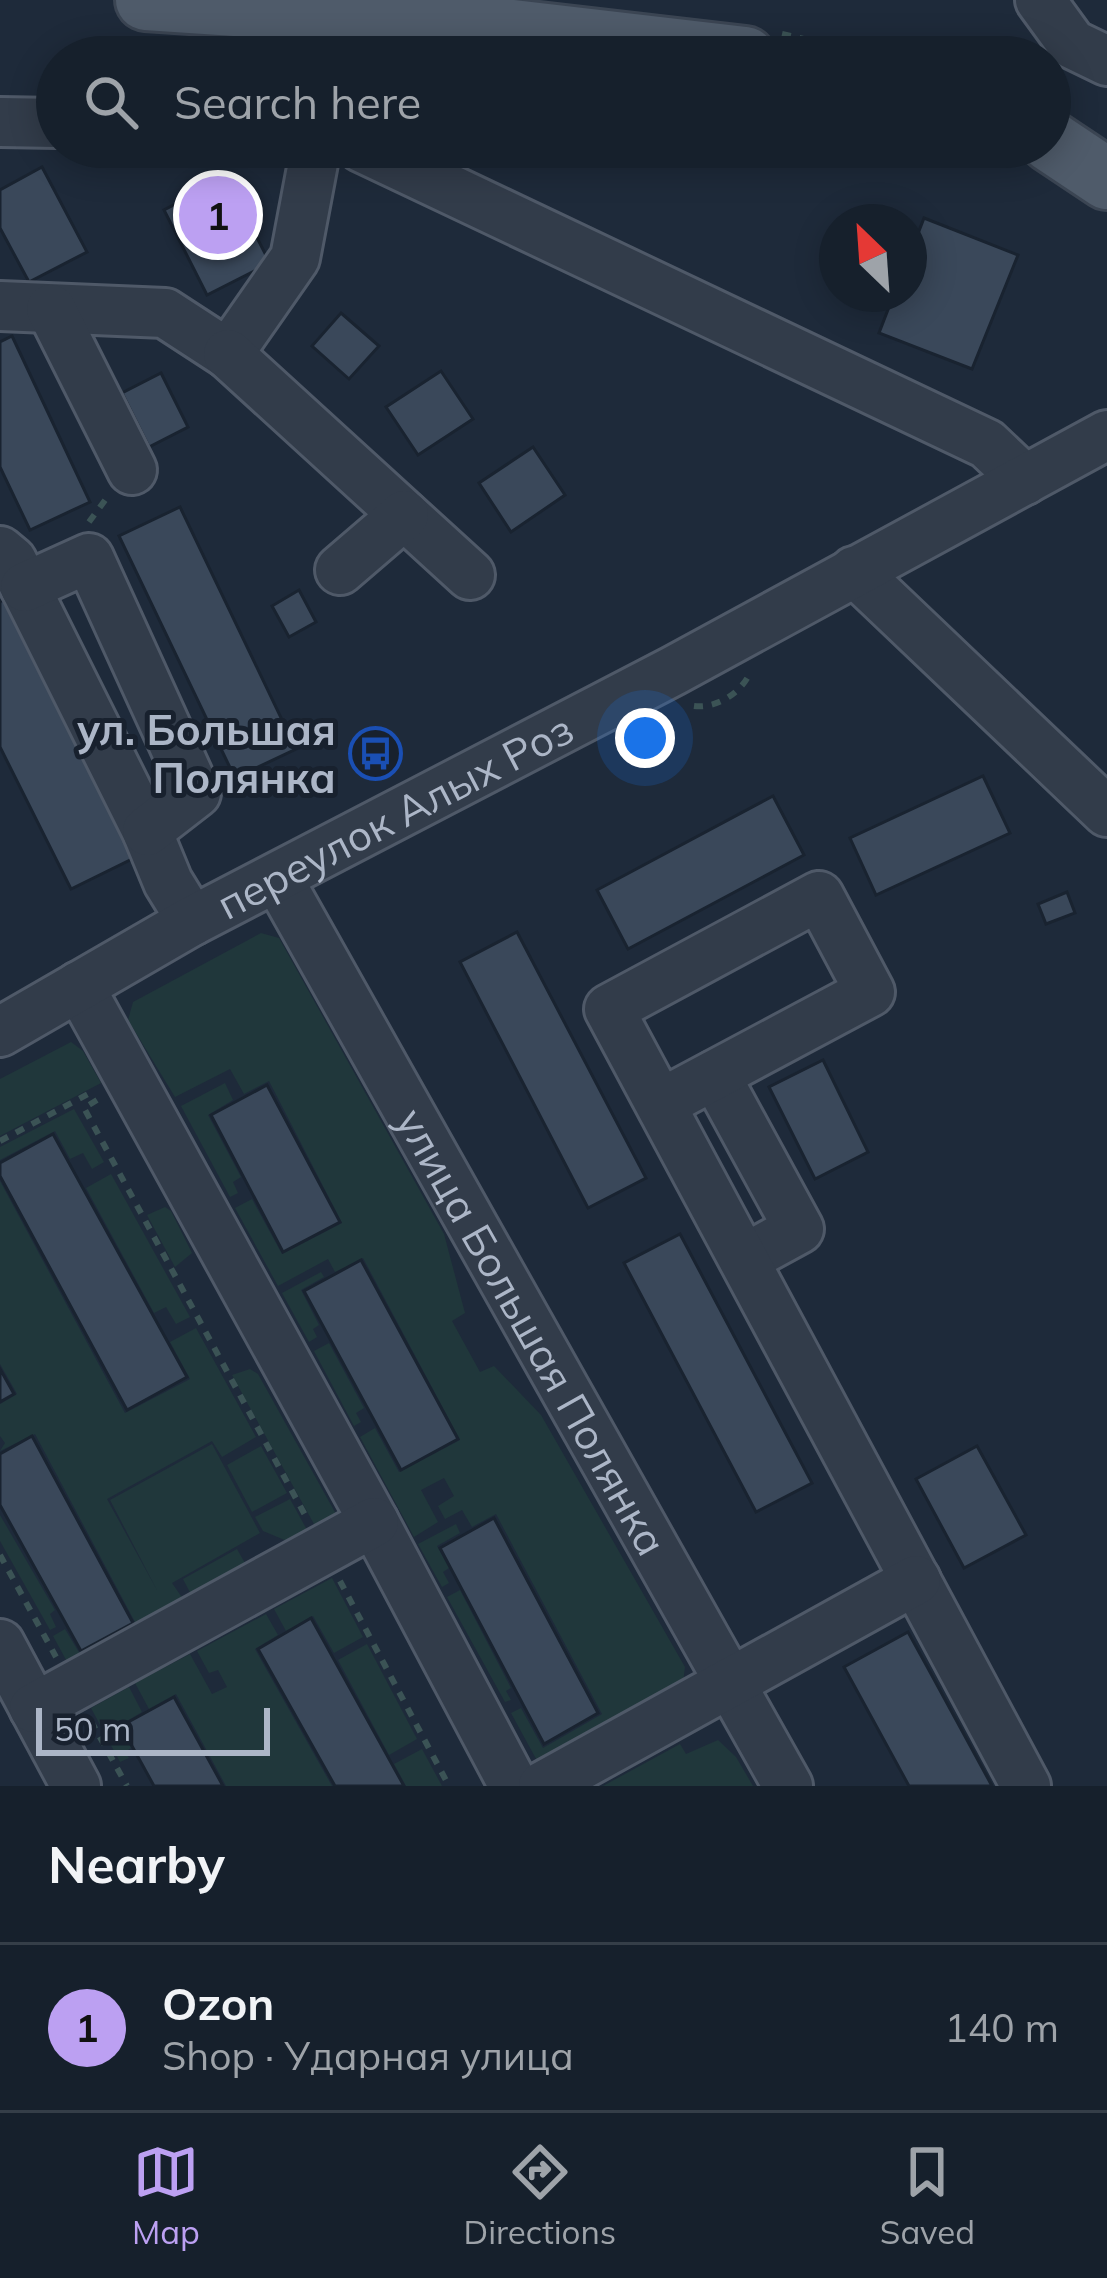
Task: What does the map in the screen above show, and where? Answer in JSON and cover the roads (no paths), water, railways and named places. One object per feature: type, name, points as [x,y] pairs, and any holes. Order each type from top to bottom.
[{"type":"main road","points":[[146,0],[521,36]]},
{"type":"main road","points":[[1071,155],[1107,178]]},
{"type":"street","points":[[1040,0],[1066,36]]},
{"type":"street","points":[[1071,43],[1107,61]]},
{"type":"street","points":[[0,122],[36,123]]},
{"type":"street","points":[[228,354],[295,258],[312,168]]},
{"type":"street","points":[[405,168],[987,444],[1025,480]]},
{"type":"street","points":[[0,306],[165,313],[228,354],[470,575]]},
{"type":"street","points":[[51,309],[132,470]]},
{"type":"street","name":"переулок Алых Роз","points":[[0,1033],[662,657],[854,572],[1107,435]]},
{"type":"street","points":[[340,570],[404,515]]},
{"type":"street","points":[[147,831],[196,793],[89,558],[12,569],[147,831],[168,882],[193,922]]},
{"type":"street","points":[[854,572],[1107,812]]},
{"type":"street","name":"улица Большая Полянка","points":[[278,879],[788,1786]]},
{"type":"street","points":[[660,1104],[870,992],[819,896],[609,1009],[1026,1786]]},
{"type":"street","points":[[79,986],[514,1786]]},
{"type":"street","points":[[715,1075],[799,1229],[744,1259]]},
{"type":"street","points":[[34,1708],[374,1522]]},
{"type":"street","points":[[543,1786],[916,1580]]},
{"type":"street","points":[[0,1644],[76,1786]]},
{"type":"place","name":"Ozon","points":[[218,215]]},
{"type":"place","name":"ул. Большая Полянка","points":[[375,753]]}]
